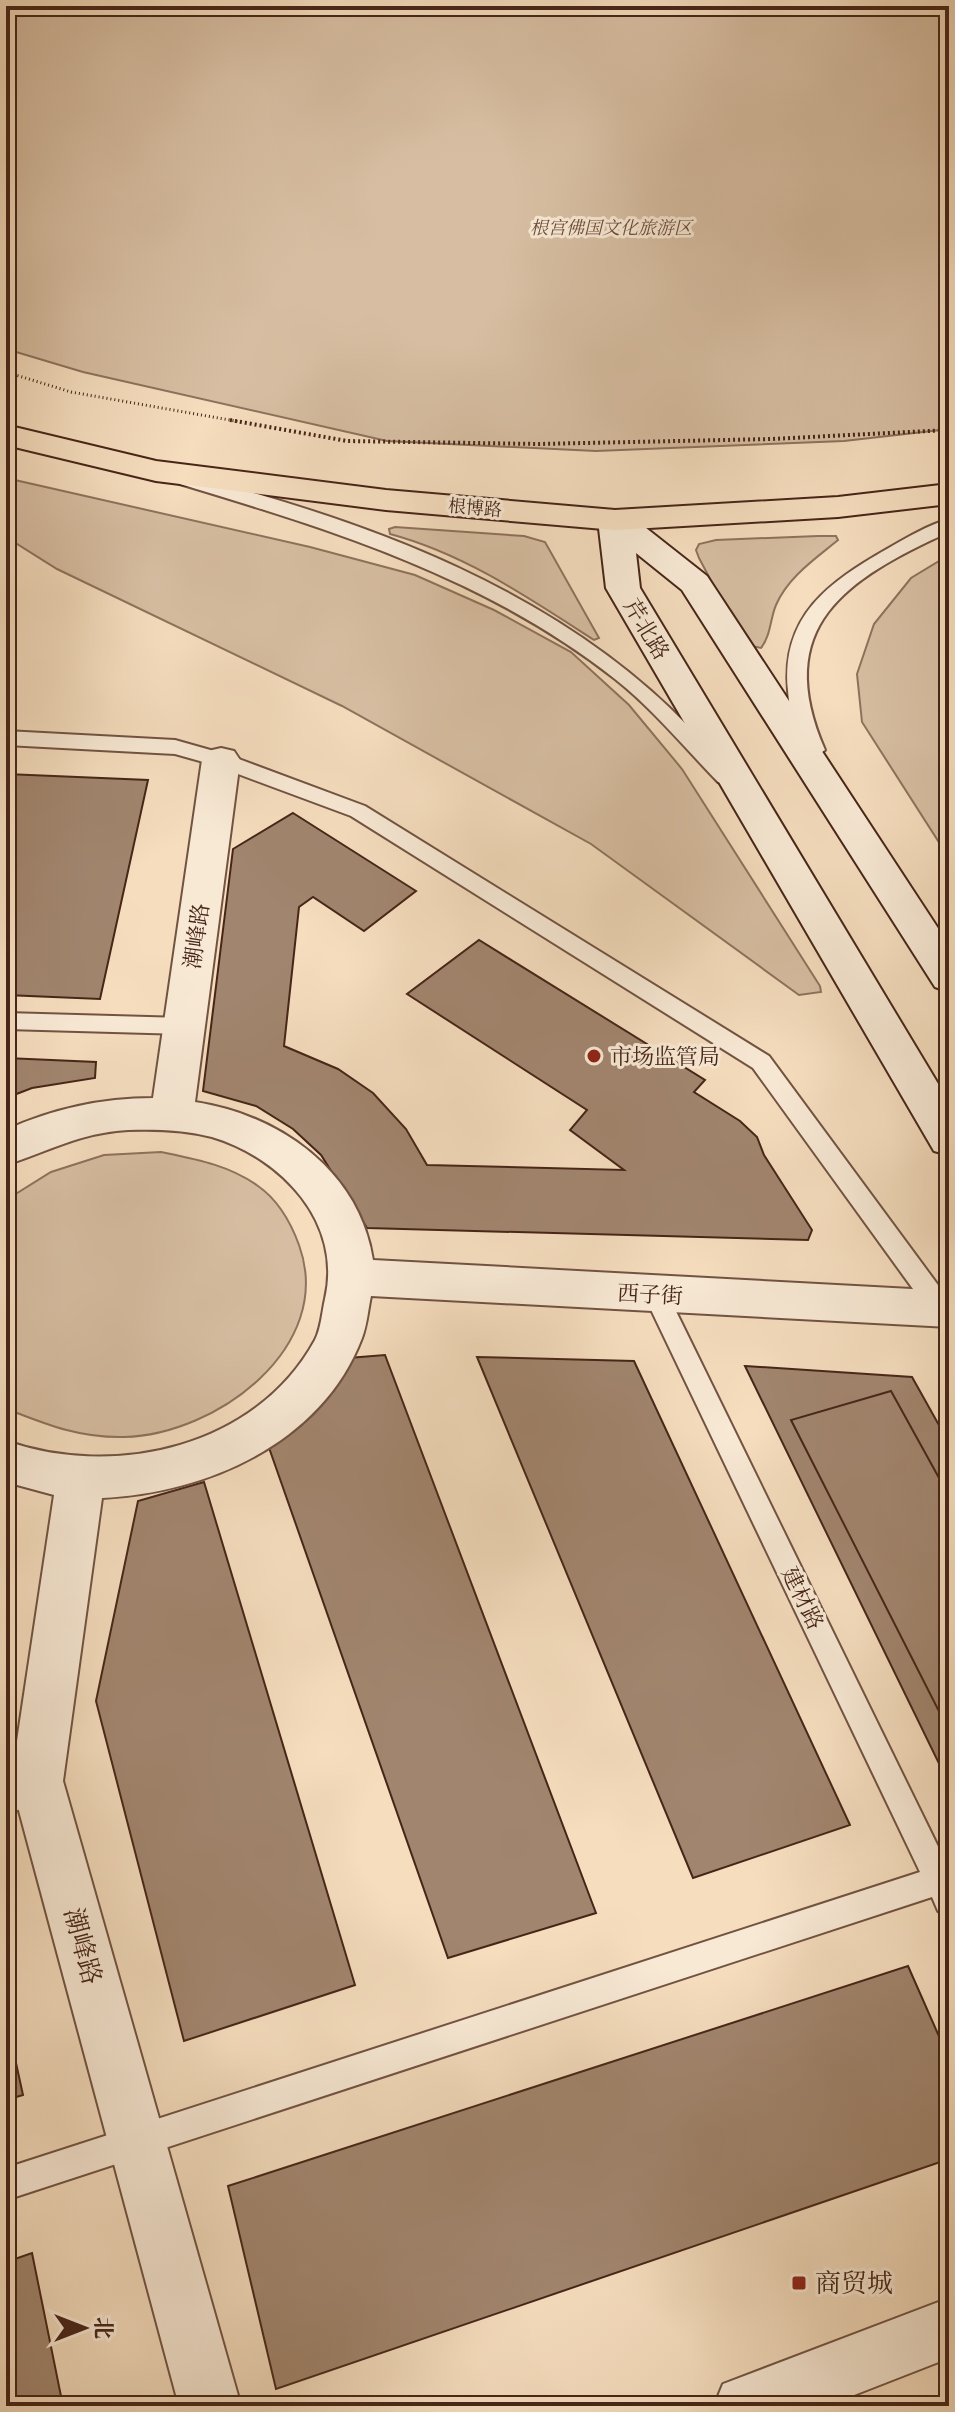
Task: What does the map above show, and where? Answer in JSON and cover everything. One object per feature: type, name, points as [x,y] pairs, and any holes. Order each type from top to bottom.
[{"type":"highway","name":"根博路","points":[[6,435],[156,471],[386,500],[615,520],[838,507],[949,494]]},
{"type":"street","name":"芹北路","points":[[615,520],[623,588],[949,1139]]},
{"type":"street","points":[[615,520],[695,583],[949,977]]},
{"type":"street","name":"潮峰路","points":[[172,1113],[221,760]]},
{"type":"street","points":[[6,1149],[33,1134],[102,1115],[172,1113],[229,1125],[278,1150],[317,1184],[343,1228],[352,1277],[339,1339],[300,1398],[239,1444],[163,1473],[81,1478],[6,1461]]},
{"type":"street","name":"西子街","points":[[352,1277],[946,1310]]},
{"type":"street","name":"潮峰路","points":[[81,1478],[37,1781],[23,1795],[136,2140],[210,2406]]},
{"type":"street","points":[[745,2406],[949,2328]]},
{"type":"lane","points":[[156,471],[341,526],[463,574],[520,605],[573,637],[649,698],[751,805]]},
{"type":"lane","points":[[852,823],[804,728],[795,678],[800,643],[821,605],[883,559],[949,525]]},
{"type":"lane","points":[[6,738],[175,747],[221,760],[358,811],[761,1062],[946,1310]]},
{"type":"lane","points":[[6,1021],[184,1026]]},
{"type":"lane","name":"建材路","points":[[656,1295],[944,1890]]},
{"type":"lane","points":[[6,2184],[136,2140],[944,1890]]},
{"type":"path","points":[[6,372],[71,392],[347,441],[570,444],[771,439],[949,430]]},
{"type":"green space","name":"根宫佛国文化旅游区","points":[[6,6],[949,6],[949,429],[844,441],[596,451],[387,441],[83,372],[6,349]]},
{"type":"green space","points":[[6,478],[310,547],[415,575],[494,610],[571,652],[629,705],[682,769],[821,992],[799,995],[591,844],[342,706],[57,569],[6,537]]},
{"type":"green space","points":[[389,529],[524,536],[545,542],[599,638],[594,640],[521,593],[470,565],[390,534]]},
{"type":"green space","points":[[836,536],[838,540],[803,569],[781,595],[761,648],[742,639],[696,550],[699,544],[716,540]]},
{"type":"green space","points":[[949,555],[949,858],[862,722],[857,674],[874,624],[911,578]]},
{"type":"green space","points":[[161,1152],[235,1173],[265,1192],[283,1212],[299,1245],[306,1282],[300,1318],[284,1350],[260,1378],[230,1402],[195,1420],[159,1432],[124,1437],[80,1433],[12,1411],[6,1406],[6,1200],[51,1172],[104,1155]]},
{"type":"building","points":[[6,774],[148,780],[100,999],[6,995]]},
{"type":"building","points":[[293,813],[416,891],[364,931],[313,897],[299,907],[284,1046],[338,1069],[373,1093],[406,1129],[427,1165],[624,1170],[570,1130],[587,1110],[407,994],[479,940],[705,1080],[694,1092],[740,1121],[757,1137],[764,1155],[812,1230],[808,1240],[367,1228],[321,1155],[293,1129],[256,1106],[203,1091],[233,849]]},
{"type":"building","points":[[6,1058],[96,1062],[95,1078],[32,1088],[6,1098]]},
{"type":"building","points":[[385,1355],[596,1913],[448,1958],[267,1442],[348,1358]]},
{"type":"building","points":[[477,1357],[634,1361],[850,1825],[693,1878]]},
{"type":"building","points":[[745,1366],[912,1377],[949,1443],[949,1784]]},
{"type":"building","points":[[891,1391],[949,1496],[949,1731],[791,1420]]},
{"type":"building","points":[[204,1482],[355,1985],[184,2041],[96,1701],[138,1501]]},
{"type":"building","points":[[908,1966],[949,2059],[949,2159],[276,2389],[228,2186]]},
{"type":"building","points":[[6,2017],[23,2095],[6,2100]]},
{"type":"building","points":[[32,2253],[63,2406],[6,2406],[6,2262]]},
{"type":"place","name":"市场监管局","points":[[594,1056]]},
{"type":"place","name":"商贸城","points":[[799,2283]]}]
